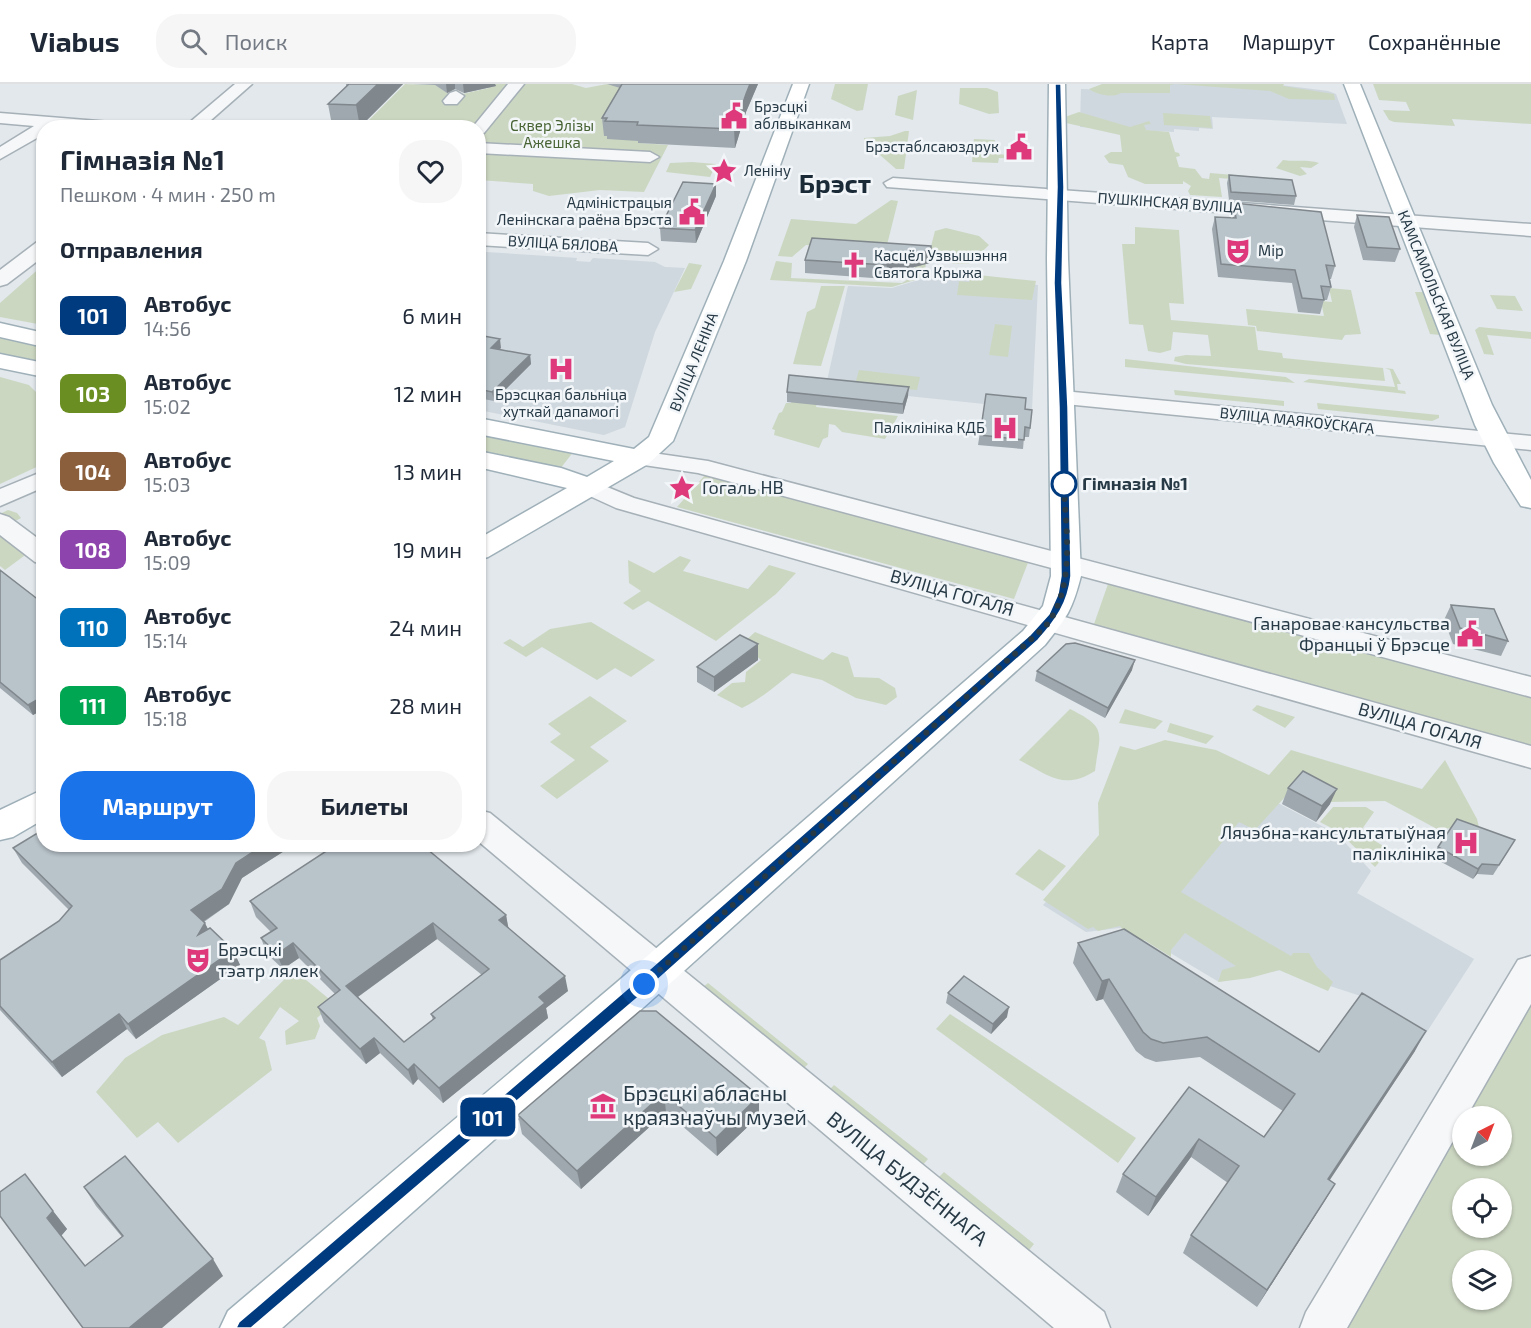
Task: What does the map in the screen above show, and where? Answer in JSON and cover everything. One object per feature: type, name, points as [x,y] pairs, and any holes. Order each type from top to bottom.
[{"type":"main road","name":"ВУЛІЦА ЛЕНІНА","points":[[486,546],[639,458],[662,437],[731,271],[801,84]]},
{"type":"main road","points":[[245,1328],[657,972],[941,721],[1049,621],[1064,594],[1066,563],[1063,398],[1053,194],[1058,84]]},
{"type":"main road","name":"КАМСАМОЛЬСКАЯ ВУЛІЦА","points":[[1352,84],[1431,290],[1495,440],[1510,470],[1531,500]]},
{"type":"main road","points":[[0,330],[36,338]]},
{"type":"main road","points":[[0,361],[36,368]]},
{"type":"main road","points":[[486,428],[639,458]]},
{"type":"main road","name":"ВУЛІЦА ГОГАЛЯ","points":[[486,461],[561,476],[590,487]]},
{"type":"main road","points":[[0,827],[36,807]]},
{"type":"street","points":[[201,120],[244,84]]},
{"type":"street","points":[[486,120],[516,84]]},
{"type":"street","points":[[0,118],[36,121]]},
{"type":"street","points":[[0,154],[36,131]]},
{"type":"street","points":[[486,149],[648,162],[486,160]]},
{"type":"street","name":"ПУШКІНСКАЯ ВУЛІЦА","points":[[892,183],[1531,230]]},
{"type":"street","name":"ВУЛІЦА БЯЛОВА","points":[[486,239],[648,249]]},
{"type":"street","points":[[0,280],[36,254]]},
{"type":"street","name":"ВУЛІЦА МАЯКОЎСКАГА","points":[[1063,398],[1531,443]]},
{"type":"street","points":[[639,458],[699,466],[1531,687]]},
{"type":"street","points":[[0,498],[36,482]]},
{"type":"street","name":"ВУЛІЦА ГОГАЛЯ","points":[[590,487],[625,503],[1531,757]]},
{"type":"street","points":[[0,522],[36,550]]},
{"type":"street","name":"ВУЛІЦА БУДЗЁННАГА","points":[[486,829],[1088,1328]]},
{"type":"street","points":[[1322,1328],[1531,971]]},
{"type":"shaded area","points":[[1137,84],[1272,84],[1328,91],[1336,94],[1347,124],[1212,117],[1213,129],[1199,128],[1199,131],[1174,129],[1174,132],[1080,127],[1081,89],[1113,90]]},
{"type":"shaded area","name":"Брэсцкая бальніца хуткай дапамогі","points":[[486,252],[577,258],[576,261],[590,262],[593,258],[655,262],[665,267],[685,268],[655,332],[625,427],[604,435],[486,411]]},
{"type":"shaded area","points":[[925,278],[1038,285],[1032,409],[908,396],[909,389],[827,381],[848,286],[892,288]]},
{"type":"shaded area","points":[[1188,756],[1337,834],[1371,871],[1357,893],[1474,959],[1419,1044],[1363,1011],[1370,999],[1281,970],[1219,982],[1127,927],[1086,932],[1043,905]]},
{"type":"green space","name":"Сквер Элізы Ажешка","points":[[405,84],[435,85],[449,94],[458,95],[489,88],[492,84],[572,84],[586,88],[607,84],[631,88],[608,136],[639,141],[639,143],[668,145],[644,192],[600,190],[549,196],[533,191],[533,184],[486,181],[486,120],[369,120]]},
{"type":"green space","points":[[835,84],[868,84],[863,110],[857,111],[831,99]]},
{"type":"green space","points":[[1102,84],[1175,84],[1170,85],[1170,93],[1121,93],[1109,96],[1089,89]]},
{"type":"green space","points":[[1175,84],[1284,84],[1283,86],[1334,94],[1335,100],[1289,99],[1270,91]]},
{"type":"green space","points":[[1373,84],[1531,84],[1531,124],[1452,119],[1455,126],[1394,122],[1389,120],[1383,110],[1410,111],[1406,102],[1379,100]]},
{"type":"green space","points":[[960,88],[987,88],[998,92],[999,113],[989,114],[959,104]]},
{"type":"green space","points":[[917,90],[913,120],[895,115],[898,96]]},
{"type":"green space","points":[[1079,112],[1130,127],[1149,121],[1151,124],[1144,125],[1146,130],[1169,132],[1175,152],[1180,156],[1176,157],[1179,167],[1195,169],[1202,178],[1209,179],[1210,173],[1280,179],[1282,183],[1219,178],[1222,197],[1190,195],[1188,191],[1191,186],[1183,181],[1183,184],[1145,184],[1128,177],[1123,165],[1109,163],[1104,156],[1111,152],[1122,152],[1120,135],[1066,123],[1065,117]]},
{"type":"green space","points":[[1163,113],[1210,116],[1212,128],[1164,125]]},
{"type":"green space","points":[[909,131],[904,169],[896,169],[864,141],[864,138],[890,136]]},
{"type":"green space","points":[[974,139],[995,140],[993,154],[1034,156],[1034,160],[999,158],[998,163],[972,162],[973,151],[953,149],[954,144],[973,145]]},
{"type":"green space","points":[[1283,160],[1319,163],[1311,168],[1300,167],[1307,174],[1300,176],[1276,168]]},
{"type":"green space","points":[[670,163],[716,164],[710,177],[666,172]]},
{"type":"green space","points":[[891,200],[898,201],[886,249],[806,245],[792,257],[778,256],[791,219],[856,224]]},
{"type":"green space","points":[[1135,227],[1179,230],[1184,304],[1169,303],[1171,320],[1255,327],[1258,350],[1282,353],[1283,358],[1383,368],[1385,381],[1186,364],[1174,361],[1175,357],[1186,355],[1211,356],[1208,335],[1173,332],[1171,350],[1160,353],[1148,351],[1143,325],[1129,324],[1122,244],[1135,244]]},
{"type":"green space","points":[[946,228],[979,236],[989,245],[969,264],[953,264],[930,250],[935,231]]},
{"type":"green space","points":[[926,257],[925,277],[892,287],[770,280],[776,261],[792,263],[791,278],[902,283],[916,274],[914,260]]},
{"type":"green space","points":[[689,263],[702,265],[691,289],[674,292]]},
{"type":"green space","points":[[36,271],[36,324],[0,317],[0,303]]},
{"type":"green space","points":[[970,276],[1036,281],[1032,300],[957,295],[959,281],[969,282]]},
{"type":"green space","points":[[821,286],[845,286],[821,366],[793,364],[807,312],[815,308]]},
{"type":"green space","points":[[1329,288],[1351,290],[1361,334],[1345,335],[1342,340],[1257,331],[1256,326],[1248,325],[1246,309],[1324,316],[1321,301],[1332,302]]},
{"type":"green space","points":[[1415,292],[1424,292],[1440,335],[1430,334]]},
{"type":"green space","points":[[1490,295],[1515,296],[1523,311],[1497,309]]},
{"type":"green space","points":[[995,324],[1012,326],[1008,357],[989,355]]},
{"type":"green space","points":[[1479,327],[1531,332],[1531,339],[1487,335],[1494,355],[1484,354],[1475,330]]},
{"type":"green space","points":[[0,335],[36,343],[36,365],[0,357]]},
{"type":"green space","points":[[1125,359],[1286,377],[1295,383],[1125,367]]},
{"type":"green space","points":[[1385,368],[1393,369],[1401,384],[1397,384],[1398,390],[1405,391],[1406,394],[1303,382],[1309,379],[1395,387],[1390,370]]},
{"type":"green space","points":[[859,370],[920,377],[917,390],[855,384]]},
{"type":"green space","points":[[0,377],[29,385],[36,392],[36,467],[0,484]]},
{"type":"green space","points":[[799,382],[823,384],[816,407],[898,416],[885,439],[842,432],[835,425],[829,424],[828,437],[823,439],[819,448],[774,435],[775,430],[772,429],[779,413],[782,412],[786,403],[791,403]]},
{"type":"green space","points":[[1174,390],[1284,401],[1284,406],[1175,395]]},
{"type":"green space","points":[[1317,403],[1439,415],[1439,418],[1432,421],[1318,409]]},
{"type":"green space","points":[[486,434],[574,451],[560,469],[486,454]]},
{"type":"green space","points":[[705,475],[1029,560],[1014,599],[677,507]]},
{"type":"green space","points":[[8,510],[17,513],[21,518],[2,528],[28,553],[5,570],[0,566],[0,514]]},
{"type":"green space","points":[[680,556],[691,560],[683,571],[748,589],[769,565],[796,573],[776,594],[716,641],[648,601],[633,610],[623,603],[641,591],[629,583],[628,560],[654,573]]},
{"type":"green space","points":[[1108,584],[1531,697],[1531,747],[1094,624]]},
{"type":"green space","points":[[591,622],[655,660],[631,677],[615,668],[597,680],[542,647],[526,657],[503,643],[510,639],[523,647],[550,629]]},
{"type":"green space","points":[[755,632],[823,660],[832,652],[848,657],[854,677],[879,678],[895,688],[897,697],[886,705],[856,698],[822,680],[792,673],[742,708],[717,695],[732,683],[745,682],[746,672],[761,660],[742,644]]},
{"type":"green space","points":[[590,696],[627,721],[590,747],[609,761],[557,799],[540,786],[575,760],[550,742],[561,734],[548,724]]},
{"type":"green space","points":[[1257,705],[1295,717],[1285,728],[1252,710]]},
{"type":"green space","points":[[1070,709],[1091,721],[1099,732],[1095,771],[1074,780],[1056,779],[1019,760]]},
{"type":"green space","points":[[1125,709],[1163,721],[1155,729],[1119,723]]},
{"type":"green space","points":[[1170,723],[1214,736],[1206,744],[1167,732]]},
{"type":"green space","points":[[1165,740],[1216,750],[1269,775],[1291,750],[1422,789],[1445,760],[1477,819],[1479,827],[1437,829],[1385,801],[1329,802],[1296,785],[1255,830],[1239,822],[1181,892],[1291,956],[1293,953],[1309,953],[1317,967],[1333,982],[1328,991],[1279,970],[1250,978],[1218,982],[1222,970],[1236,966],[1185,933],[1171,950],[1171,957],[1144,940],[1128,939],[1120,926],[1098,931],[1093,927],[1088,929],[1043,900],[1099,835],[1098,803],[1120,746],[1135,750]]},
{"type":"green space","points":[[1333,807],[1366,807],[1374,812],[1360,832],[1390,850],[1375,867],[1339,832],[1320,822]]},
{"type":"green space","points":[[1039,849],[1066,866],[1043,891],[1015,874]]},
{"type":"green space","points":[[294,970],[334,1003],[317,1018],[320,1026],[315,1039],[286,1045],[285,1031],[299,1021],[280,1007],[259,1038],[265,1041],[272,1070],[178,1143],[158,1122],[137,1138],[96,1092],[125,1058],[162,1035],[224,1017],[238,1025]]},
{"type":"green space","points":[[708,983],[808,1064],[802,1070],[702,988]]},
{"type":"green space","points":[[1531,999],[1531,1328],[1347,1328],[1452,1139],[1452,1166],[1512,1166],[1512,1106],[1472,1106]]},
{"type":"green space","points":[[950,1014],[1136,1138],[1118,1163],[936,1029]]},
{"type":"green space","points":[[834,1085],[928,1159],[921,1167],[827,1092]]},
{"type":"green space","points":[[944,1172],[1034,1244],[1026,1254],[936,1180]]},
{"type":"building","points":[[349,84],[378,84],[356,105],[328,104]]},
{"type":"building","points":[[622,84],[750,84],[734,129],[637,125],[638,122],[605,121],[607,118],[602,118]]},
{"type":"building","points":[[1229,175],[1292,180],[1296,196],[1231,192]]},
{"type":"building","points":[[683,182],[716,184],[695,230],[660,228]]},
{"type":"building","points":[[1234,203],[1321,212],[1335,266],[1326,265],[1331,287],[1321,286],[1324,300],[1302,298],[1295,270],[1221,264],[1215,217],[1236,218]]},
{"type":"building","points":[[1357,215],[1389,217],[1400,249],[1367,247]]},
{"type":"building","points":[[812,238],[931,246],[931,250],[887,261],[887,265],[805,260]]},
{"type":"building","points":[[486,336],[500,339],[491,348],[530,355],[492,392],[486,391]]},
{"type":"building","points":[[789,375],[909,387],[903,404],[787,392]]},
{"type":"building","name":"Паліклініка КДБ","points":[[986,394],[1026,398],[1025,409],[1032,410],[1030,428],[1025,427],[1024,440],[980,435]]},
{"type":"building","points":[[0,570],[36,598],[36,700],[28,705],[0,682]]},
{"type":"building","points":[[1451,605],[1494,609],[1508,641],[1460,628]]},
{"type":"building","points":[[740,635],[758,644],[714,677],[697,667]]},
{"type":"building","points":[[1075,643],[1135,660],[1108,708],[1037,671],[1066,644]]},
{"type":"building","points":[[1303,771],[1337,789],[1322,806],[1288,788]]},
{"type":"building","points":[[1457,819],[1515,840],[1499,865],[1482,864],[1478,869],[1438,847]]},
{"type":"building","name":"Брэсцкі тэатр лялек","points":[[36,834],[36,852],[253,852],[236,863],[222,889],[191,910],[205,923],[198,935],[210,928],[233,950],[128,1024],[119,1014],[52,1062],[0,1006],[0,960],[59,921],[72,906],[13,848]]},
{"type":"building","points":[[325,852],[431,852],[506,915],[499,920],[565,976],[539,997],[545,1003],[439,1088],[414,1064],[408,1070],[374,1038],[360,1049],[318,1007],[340,990],[293,943],[277,954],[261,938],[277,928],[250,901]],"holes":[[[433,923],[489,969],[431,1014],[435,1018],[404,1042],[346,986]]]},
{"type":"building","points":[[1124,929],[1319,1052],[1362,993],[1426,1031],[1328,1179],[1335,1184],[1267,1290],[1191,1235],[1239,1166],[1199,1139],[1156,1197],[1123,1174],[1189,1087],[1264,1137],[1295,1094],[1207,1037],[1163,1043],[1151,1039],[1143,1032],[1109,979],[1102,981],[1078,943]]},
{"type":"building","points":[[964,976],[1009,1007],[993,1024],[948,993]]},
{"type":"building","name":"Брэсцкі абласны краязнаўчы музей","points":[[640,1011],[656,1011],[759,1096],[716,1138],[664,1093],[577,1171],[518,1115]]},
{"type":"building","points":[[125,1156],[213,1259],[129,1328],[83,1328],[0,1216],[0,1192],[25,1174],[53,1211],[47,1218],[85,1266],[123,1236],[84,1187]]},
{"type":"bus line","name":"101","points":[[245,1328],[680,952],[1034,638],[1054,615],[1064,594],[1066,576],[1064,407],[1058,283],[1060,187],[1058,84]]},
{"type":"place","name":"Брэсцкі аблвыканкам","points":[[734,116]]},
{"type":"place","name":"Брэстаблсаюздрук","points":[[1019,147]]},
{"type":"place","name":"Леніну","points":[[724,171]]},
{"type":"place","name":"Адміністрацыя Ленінскага раёна Брэста","points":[[692,212]]},
{"type":"place","name":"Мір","points":[[1238,251]]},
{"type":"place","name":"Касцёл Узвышэння Святога Крыжа","points":[[854,265]]},
{"type":"place","name":"Брэсцкая бальніца хуткай дапамогі","points":[[561,369]]},
{"type":"place","name":"Паліклініка КДБ","points":[[1005,428]]},
{"type":"place","name":"Гімназія №1","points":[[1064,484]]},
{"type":"place","name":"Гогаль НВ","points":[[682,488]]},
{"type":"place","name":"Ганаровае кансульства Францыі ў Брэсце","points":[[1470,634]]},
{"type":"place","name":"Лячэбна-кансультатыўная паліклініка","points":[[1466,843]]},
{"type":"place","name":"Брэсцкі тэатр лялек","points":[[198,960]]},
{"type":"place","name":"Брэсцкі абласны краязнаўчы музей","points":[[603,1106]]},
{"type":"district","name":"Брэст","points":[[835,184]]},
{"type":"route","points":[[644,984],[1045,627],[1054,615],[1064,594],[1066,576],[1064,484]]}]
